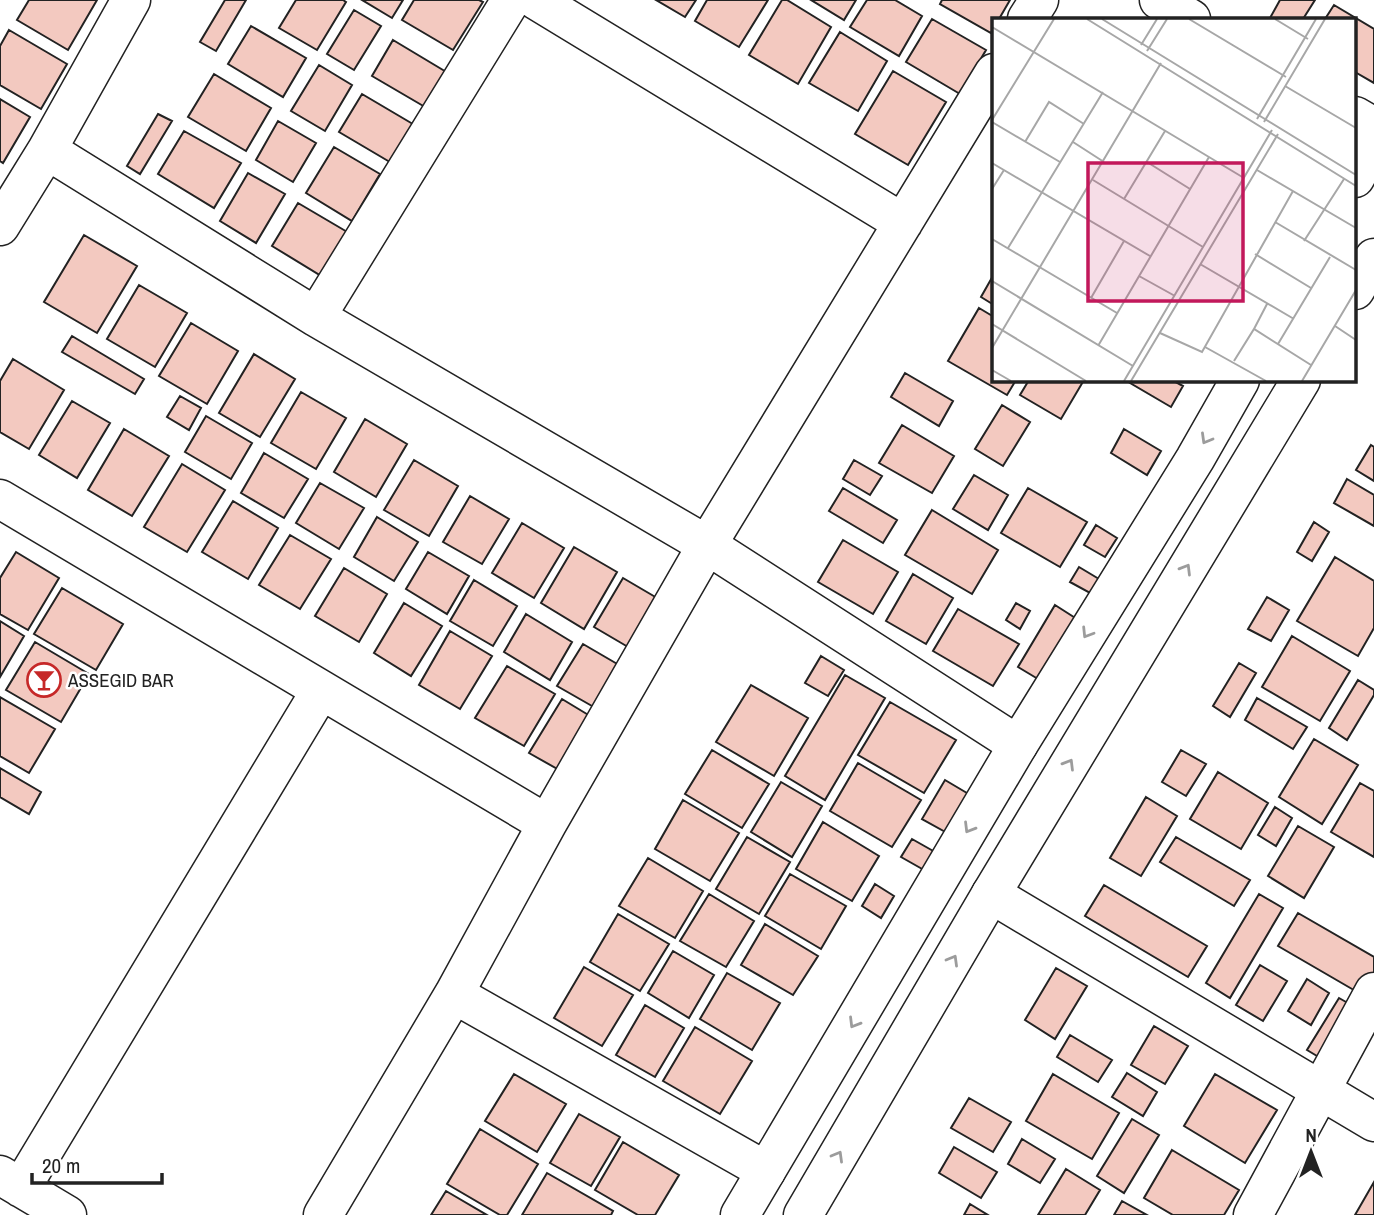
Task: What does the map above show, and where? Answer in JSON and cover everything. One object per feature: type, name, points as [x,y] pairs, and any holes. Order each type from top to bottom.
[{"type":"street","points":[[0,226],[47,150],[131,0]]},
{"type":"street","points":[[316,317],[511,0]]},
{"type":"street","points":[[536,0],[903,223]]},
{"type":"street","points":[[1028,18],[1039,0]]},
{"type":"street","points":[[1159,0],[1189,18]]},
{"type":"street","points":[[323,1215],[454,994],[547,824],[707,545],[992,76]]},
{"type":"street","points":[[1356,117],[1374,127]]},
{"type":"street","points":[[1356,176],[1374,144]]},
{"type":"street","points":[[47,150],[316,317],[707,545],[1018,745]]},
{"type":"street","points":[[1356,288],[1374,258]]},
{"type":"street","points":[[740,1215],[1018,745],[1195,459],[1239,382]]},
{"type":"street","points":[[803,1215],[991,894],[1300,382]]},
{"type":"street","points":[[0,499],[547,824]]},
{"type":"street","points":[[67,1215],[11,1181],[321,690]]},
{"type":"street","points":[[991,894],[1374,1122]]},
{"type":"street","points":[[1253,1215],[1374,992]]},
{"type":"street","points":[[454,994],[766,1171]]},
{"type":"building","points":[[29,0],[97,0],[68,50],[17,20]]},
{"type":"building","points":[[225,0],[246,0],[216,51],[200,42]]},
{"type":"building","points":[[296,0],[346,2],[317,50],[279,28]]},
{"type":"building","points":[[362,0],[403,0],[392,18]]},
{"type":"building","points":[[414,0],[483,2],[453,50],[402,20]]},
{"type":"building","points":[[656,0],[696,0],[685,17]]},
{"type":"building","points":[[707,0],[768,0],[739,47],[695,21]]},
{"type":"building","points":[[782,0],[787,0],[831,27],[798,84],[749,55]]},
{"type":"building","points":[[811,0],[856,0],[844,20]]},
{"type":"building","points":[[867,0],[895,0],[922,16],[899,56],[850,27]]},
{"type":"building","points":[[942,0],[1010,0],[1000,18],[992,18],[991,33],[940,4]]},
{"type":"building","points":[[1280,0],[1315,0],[1304,18],[1270,18]]},
{"type":"building","points":[[1334,5],[1356,18],[1326,18]]},
{"type":"building","points":[[354,10],[381,26],[354,70],[327,54]]},
{"type":"building","points":[[1356,18],[1374,29],[1374,83],[1356,73]]},
{"type":"building","points":[[932,19],[986,50],[960,94],[906,62]]},
{"type":"building","points":[[251,26],[306,58],[283,97],[228,64]]},
{"type":"building","points":[[9,30],[67,64],[41,109],[0,85],[0,46]]},
{"type":"building","points":[[840,32],[887,61],[858,111],[809,83]]},
{"type":"building","points":[[393,40],[458,79],[437,114],[372,76]]},
{"type":"building","points":[[319,65],[352,85],[325,131],[291,111]]},
{"type":"building","points":[[893,71],[946,102],[908,165],[855,134]]},
{"type":"building","points":[[214,74],[271,108],[246,151],[188,117]]},
{"type":"building","points":[[362,94],[423,130],[400,168],[339,132]]},
{"type":"building","points":[[0,99],[30,117],[3,163],[0,161]]},
{"type":"building","points":[[158,114],[172,121],[140,174],[127,166]]},
{"type":"building","points":[[278,121],[316,143],[293,182],[256,160]]},
{"type":"building","points":[[184,131],[241,163],[214,208],[158,174]]},
{"type":"building","points":[[334,147],[380,174],[352,221],[306,193]]},
{"type":"building","points":[[248,173],[285,194],[256,243],[220,221]]},
{"type":"building","points":[[298,203],[349,233],[323,277],[272,246]]},
{"type":"building","points":[[84,235],[137,266],[97,333],[44,302]]},
{"type":"building","points":[[992,278],[992,304],[981,297]]},
{"type":"building","points":[[139,285],[187,313],[155,367],[107,339]]},
{"type":"building","points":[[979,308],[992,316],[992,382],[1015,382],[1007,395],[948,361]]},
{"type":"building","points":[[191,323],[238,351],[207,404],[159,376]]},
{"type":"building","points":[[72,336],[144,379],[135,394],[62,352]]},
{"type":"building","points":[[254,354],[295,379],[260,437],[219,413]]},
{"type":"building","points":[[13,359],[64,390],[29,449],[0,432],[0,381]]},
{"type":"building","points":[[905,373],[953,401],[939,426],[891,397]]},
{"type":"building","points":[[1028,382],[1083,382],[1061,419],[1020,395]]},
{"type":"building","points":[[1128,382],[1176,382],[1183,386],[1171,407]]},
{"type":"building","points":[[301,392],[346,418],[316,469],[271,443]]},
{"type":"building","points":[[180,396],[201,408],[189,430],[167,417]]},
{"type":"building","points":[[72,401],[110,423],[77,478],[39,455]]},
{"type":"building","points":[[1002,405],[1030,422],[1003,466],[975,449]]},
{"type":"building","points":[[206,416],[252,443],[231,479],[185,452]]},
{"type":"building","points":[[365,419],[407,444],[376,497],[334,472]]},
{"type":"building","points":[[902,425],[954,456],[932,493],[879,463]]},
{"type":"building","points":[[124,429],[169,456],[132,516],[88,490]]},
{"type":"building","points":[[1124,429],[1161,451],[1147,475],[1111,453]]},
{"type":"building","points":[[1371,445],[1374,447],[1374,481],[1356,470]]},
{"type":"building","points":[[264,453],[308,479],[284,518],[241,493]]},
{"type":"building","points":[[414,460],[458,486],[429,536],[384,510]]},
{"type":"building","points":[[854,460],[882,476],[870,495],[843,479]]},
{"type":"building","points":[[182,464],[225,490],[187,552],[144,527]]},
{"type":"building","points":[[974,475],[1008,495],[988,530],[953,509]]},
{"type":"building","points":[[1347,479],[1374,495],[1374,526],[1334,503]]},
{"type":"building","points":[[320,483],[364,508],[339,549],[296,523]]},
{"type":"building","points":[[843,488],[897,520],[883,543],[829,511]]},
{"type":"building","points":[[1028,488],[1087,522],[1060,567],[1001,533]]},
{"type":"building","points":[[470,496],[509,519],[482,564],[443,542]]},
{"type":"building","points":[[233,501],[278,528],[248,579],[202,552]]},
{"type":"building","points":[[932,510],[998,550],[972,594],[905,555]]},
{"type":"building","points":[[377,517],[418,542],[394,581],[354,557]]},
{"type":"building","points":[[1314,522],[1329,532],[1312,561],[1297,552]]},
{"type":"building","points":[[522,523],[564,548],[534,598],[492,573]]},
{"type":"building","points":[[1096,525],[1117,538],[1105,557],[1084,545]]},
{"type":"building","points":[[290,535],[331,559],[300,609],[259,585]]},
{"type":"building","points":[[843,540],[898,572],[873,614],[818,582]]},
{"type":"building","points":[[574,547],[617,572],[584,629],[541,603]]},
{"type":"building","points":[[16,552],[59,578],[28,630],[0,614],[0,578]]},
{"type":"building","points":[[428,552],[469,576],[447,614],[406,589]]},
{"type":"building","points":[[1335,557],[1374,581],[1374,628],[1358,656],[1297,621]]},
{"type":"building","points":[[1079,567],[1099,579],[1090,593],[1070,582]]},
{"type":"building","points":[[344,568],[387,594],[359,642],[315,616]]},
{"type":"building","points":[[913,574],[953,598],[926,644],[886,621]]},
{"type":"building","points":[[623,578],[669,605],[640,654],[594,627]]},
{"type":"building","points":[[474,580],[517,606],[493,646],[450,621]]},
{"type":"building","points":[[62,588],[123,624],[96,670],[34,634]]},
{"type":"building","points":[[1267,597],[1289,610],[1271,641],[1248,629]]},
{"type":"building","points":[[404,603],[442,626],[411,676],[374,653]]},
{"type":"building","points":[[1016,603],[1030,611],[1020,629],[1006,620]]},
{"type":"building","points":[[1055,605],[1080,621],[1043,682],[1018,667]]},
{"type":"building","points":[[958,609],[1019,644],[993,686],[933,651]]},
{"type":"building","points":[[526,614],[572,642],[550,680],[504,652]]},
{"type":"building","points":[[0,621],[24,636],[0,677]]},
{"type":"building","points":[[450,631],[492,656],[460,709],[419,685]]},
{"type":"building","points":[[1292,636],[1350,671],[1320,721],[1262,687]]},
{"type":"building","points":[[35,642],[89,674],[61,722],[6,690]]},
{"type":"building","points":[[583,644],[631,672],[606,714],[557,686]]},
{"type":"building","points":[[821,656],[844,670],[828,696],[805,683]]},
{"type":"building","points":[[1239,663],[1256,673],[1230,717],[1213,706]]},
{"type":"building","points":[[507,666],[555,694],[524,746],[475,718]]},
{"type":"building","points":[[845,675],[885,698],[825,800],[785,776]]},
{"type":"building","points":[[1358,680],[1374,690],[1374,695],[1347,740],[1329,728]]},
{"type":"building","points":[[751,685],[808,718],[774,776],[716,742]]},
{"type":"building","points":[[0,697],[55,729],[29,773],[0,756]]},
{"type":"building","points":[[1257,698],[1307,727],[1293,749],[1245,720]]},
{"type":"building","points":[[562,699],[600,722],[568,775],[529,753]]},
{"type":"building","points":[[890,702],[956,740],[924,793],[858,755]]},
{"type":"building","points":[[1314,739],[1358,765],[1322,824],[1279,797]]},
{"type":"building","points":[[712,750],[769,784],[742,828],[685,794]]},
{"type":"building","points":[[1181,750],[1206,764],[1186,796],[1162,782]]},
{"type":"building","points":[[858,763],[921,800],[892,847],[830,811]]},
{"type":"building","points":[[0,768],[41,792],[29,814],[0,797]]},
{"type":"building","points":[[1218,772],[1268,803],[1241,849],[1190,819]]},
{"type":"building","points":[[945,780],[972,796],[949,834],[922,819]]},
{"type":"building","points":[[781,782],[822,806],[792,857],[751,832]]},
{"type":"building","points":[[1360,783],[1374,791],[1374,857],[1331,832]]},
{"type":"building","points":[[1146,797],[1177,816],[1141,876],[1110,858]]},
{"type":"building","points":[[683,800],[739,833],[710,881],[655,849]]},
{"type":"building","points":[[1275,807],[1292,818],[1276,846],[1258,835]]},
{"type":"building","points":[[823,822],[879,856],[852,901],[796,869]]},
{"type":"building","points":[[1298,826],[1334,847],[1304,898],[1268,876]]},
{"type":"building","points":[[747,837],[790,862],[759,914],[716,889]]},
{"type":"building","points":[[1176,837],[1250,880],[1234,906],[1160,862]]},
{"type":"building","points":[[912,839],[935,852],[924,870],[901,857]]},
{"type":"building","points":[[648,858],[703,891],[675,938],[619,906]]},
{"type":"building","points":[[790,874],[846,906],[821,949],[765,916]]},
{"type":"building","points":[[875,884],[894,896],[881,918],[862,906]]},
{"type":"building","points":[[1104,885],[1207,946],[1188,977],[1085,916]]},
{"type":"building","points":[[709,894],[754,921],[726,967],[680,941]]},
{"type":"building","points":[[1259,894],[1283,908],[1230,998],[1206,983]]},
{"type":"building","points":[[1298,913],[1374,957],[1374,995],[1371,1000],[1278,946]]},
{"type":"building","points":[[618,914],[669,944],[640,991],[590,962]]},
{"type":"building","points":[[765,924],[818,956],[793,995],[741,965]]},
{"type":"building","points":[[673,951],[714,975],[689,1018],[648,993]]},
{"type":"building","points":[[1260,965],[1287,981],[1263,1021],[1236,1005]]},
{"type":"building","points":[[584,967],[633,995],[602,1046],[554,1018]]},
{"type":"building","points":[[1056,968],[1087,986],[1055,1039],[1025,1020]]},
{"type":"building","points":[[727,973],[780,1003],[752,1050],[700,1019]]},
{"type":"building","points":[[1307,979],[1329,993],[1311,1025],[1288,1011]]},
{"type":"building","points":[[1339,998],[1369,1015],[1337,1068],[1307,1050]]},
{"type":"building","points":[[645,1005],[684,1028],[655,1077],[616,1055]]},
{"type":"building","points":[[1154,1026],[1188,1046],[1165,1084],[1131,1065]]},
{"type":"building","points":[[695,1027],[752,1061],[720,1114],[663,1081]]},
{"type":"building","points":[[1070,1035],[1112,1060],[1098,1082],[1057,1057]]},
{"type":"building","points":[[1127,1073],[1157,1092],[1143,1116],[1112,1097]]},
{"type":"building","points":[[514,1074],[566,1104],[537,1152],[485,1121]]},
{"type":"building","points":[[1053,1074],[1119,1113],[1092,1159],[1026,1121]]},
{"type":"building","points":[[1215,1074],[1277,1110],[1245,1163],[1184,1126]]},
{"type":"building","points":[[969,1098],[1011,1122],[993,1152],[951,1128]]},
{"type":"building","points":[[579,1114],[620,1137],[591,1186],[550,1163]]},
{"type":"building","points":[[1132,1119],[1159,1135],[1124,1193],[1097,1176]]},
{"type":"building","points":[[480,1129],[538,1164],[507,1215],[500,1215],[447,1184]]},
{"type":"building","points":[[1022,1139],[1055,1159],[1040,1183],[1008,1164]]},
{"type":"building","points":[[623,1142],[679,1175],[655,1215],[638,1215],[595,1190]]},
{"type":"building","points":[[954,1147],[997,1172],[981,1198],[939,1173]]},
{"type":"building","points":[[1172,1150],[1239,1190],[1224,1215],[1173,1215],[1144,1198]]},
{"type":"building","points":[[1066,1169],[1100,1190],[1085,1215],[1038,1215]]},
{"type":"building","points":[[547,1173],[613,1211],[611,1215],[522,1215]]},
{"type":"building","points":[[1374,1182],[1374,1215],[1355,1215]]},
{"type":"building","points":[[446,1191],[487,1215],[431,1215]]},
{"type":"building","points":[[1122,1201],[1147,1215],[1114,1215]]},
{"type":"building","points":[[970,1204],[988,1215],[964,1215]]},
{"type":"place","name":"ASSEGID BAR","points":[[44,680]]}]
